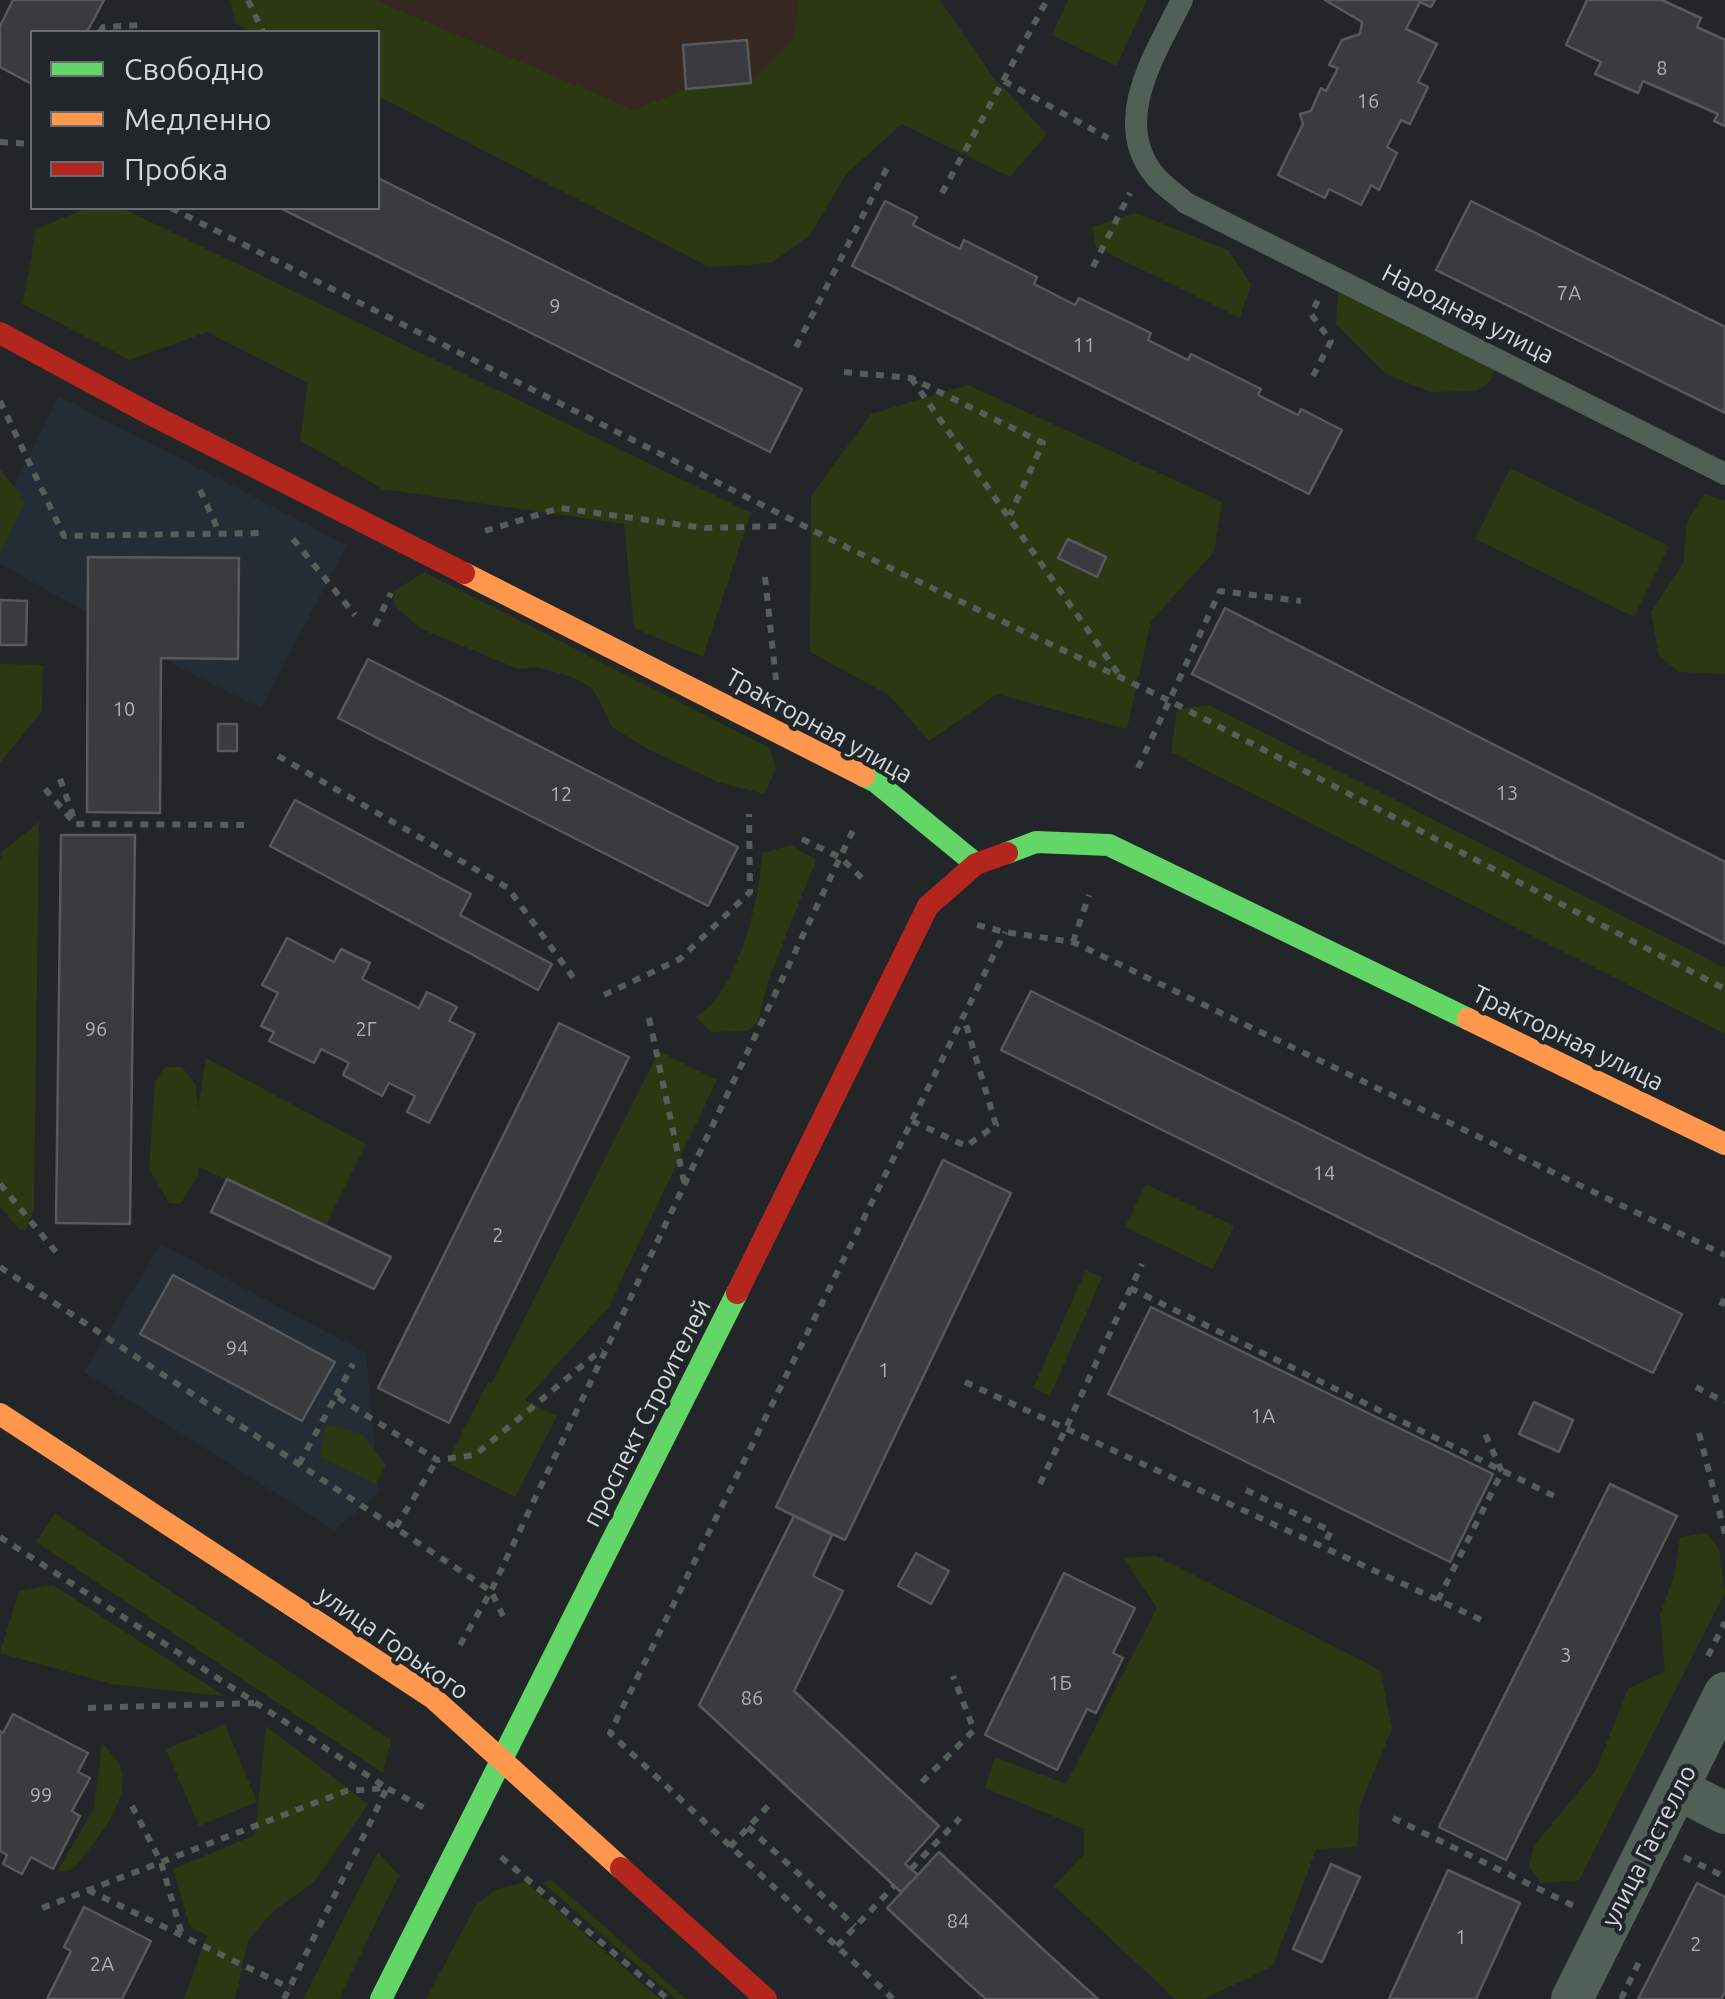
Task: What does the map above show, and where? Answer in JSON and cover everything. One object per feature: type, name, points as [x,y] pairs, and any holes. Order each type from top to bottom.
[{"type":"main road","name":"Тракторная улица","points":[[0,333],[152,416],[876,782],[976,864],[1036,842],[1108,845],[1725,1144]]},
{"type":"main road","name":"проспект Строителей","points":[[381,1999],[928,906],[976,864]]},
{"type":"main road","name":"улица Горького","points":[[0,1414],[432,1698],[766,1999]]},
{"type":"street","name":"улица Гастелло","points":[[1572,1999],[1725,1693]]},
{"type":"street","points":[[1678,1789],[1725,1813]]},
{"type":"lane","points":[[1135,139],[1140,84],[1182,0]]},
{"type":"lane","name":"Народная улица","points":[[1135,139],[1155,176],[1186,203],[1725,474]]},
{"type":"path","points":[[248,0],[261,30]]},
{"type":"path","points":[[942,193],[1048,0]]},
{"type":"path","points":[[101,30],[142,26]]},
{"type":"path","points":[[1004,82],[1103,138],[1135,139]]},
{"type":"path","points":[[0,142],[30,144]]},
{"type":"path","points":[[1093,267],[1146,160]]},
{"type":"path","points":[[796,347],[888,166]]},
{"type":"path","points":[[174,210],[842,546],[1168,700],[1725,990]]},
{"type":"path","points":[[1313,376],[1331,342],[1311,314],[1329,276]]},
{"type":"path","points":[[844,372],[911,378],[1043,444],[1010,516]]},
{"type":"path","points":[[911,378],[1123,679]]},
{"type":"path","points":[[1,405],[64,536],[261,533]]},
{"type":"path","points":[[424,554],[511,521],[560,508],[706,528],[783,526]]},
{"type":"path","points":[[286,530],[355,615]]},
{"type":"path","points":[[1138,768],[1220,591],[1300,602]]},
{"type":"path","points":[[375,626],[391,593]]},
{"type":"path","points":[[278,756],[508,888],[575,980]]},
{"type":"path","points":[[60,779],[76,824]]},
{"type":"path","points":[[460,1644],[491,1590],[876,782]]},
{"type":"path","points":[[45,789],[76,824],[244,826]]},
{"type":"path","points":[[604,994],[680,958],[750,892],[749,814]]},
{"type":"path","points":[[802,839],[840,858],[867,883]]},
{"type":"path","points":[[1073,942],[1090,895]]},
{"type":"path","points":[[976,925],[1073,942],[1725,1255]]},
{"type":"path","points":[[893,1999],[610,1733],[1005,932]]},
{"type":"path","points":[[912,1121],[966,1146],[996,1124],[964,1016]]},
{"type":"path","points":[[649,1018],[684,1182]]},
{"type":"path","points":[[0,1184],[56,1252]]},
{"type":"path","points":[[1040,1484],[1142,1264]]},
{"type":"path","points":[[0,1267],[491,1590],[504,1618]]},
{"type":"path","points":[[1130,1288],[1554,1496]]},
{"type":"path","points":[[336,1396],[437,1460],[475,1455],[607,1345]]},
{"type":"path","points":[[299,1464],[353,1364]]},
{"type":"path","points":[[965,1382],[1488,1623]]},
{"type":"path","points":[[1696,1387],[1725,1402]]},
{"type":"path","points":[[1483,1429],[1502,1472]]},
{"type":"path","points":[[1699,1433],[1725,1534]]},
{"type":"path","points":[[396,1528],[437,1460]]},
{"type":"path","points":[[1438,1600],[1502,1472]]},
{"type":"path","points":[[1246,1490],[1331,1531],[1323,1547]]},
{"type":"path","points":[[0,1536],[387,1788],[466,1830],[534,1882],[668,1999]]},
{"type":"path","points":[[922,1782],[974,1730],[953,1676]]},
{"type":"path","points":[[88,1708],[256,1703]]},
{"type":"path","points":[[42,1908],[346,1791],[387,1788]]},
{"type":"path","points":[[284,1999],[387,1788]]},
{"type":"path","points":[[132,1806],[161,1862],[182,1936]]},
{"type":"path","points":[[730,1847],[768,1806]]},
{"type":"path","points":[[911,1868],[960,1818]]},
{"type":"path","points":[[1392,1818],[1580,1910]]},
{"type":"path","points":[[748,1828],[855,1926]]},
{"type":"path","points":[[837,1946],[894,1886]]},
{"type":"path","points":[[88,1890],[290,1988]]},
{"type":"shaded area","points":[[293,0],[847,0],[753,210],[380,30]]},
{"type":"shaded area","points":[[59,396],[347,545],[261,708],[161,658],[161,613],[88,613],[0,564],[0,513]]},
{"type":"shaded area","points":[[161,1244],[366,1353],[379,1493],[334,1530],[84,1372]]},
{"type":"green space","points":[[231,0],[375,0],[634,110],[686,89],[751,83],[794,40],[798,0],[940,0],[992,76],[1047,134],[1010,177],[902,124],[847,173],[810,235],[772,263],[709,267],[380,97],[380,30],[249,30],[235,23]]},
{"type":"green space","points":[[1068,0],[1147,0],[1116,66],[1052,35]]},
{"type":"green space","points":[[82,210],[126,210],[751,513],[703,657],[634,628],[624,524],[382,489],[300,440],[308,383],[207,332],[130,360],[23,304],[36,229]]},
{"type":"green space","points":[[1136,213],[1228,250],[1251,284],[1240,318],[1096,247],[1092,227]]},
{"type":"green space","points":[[1338,292],[1496,366],[1490,381],[1477,391],[1431,392],[1386,374],[1336,324]]},
{"type":"green space","points":[[968,385],[1222,502],[1214,552],[1151,621],[1127,729],[997,694],[929,741],[889,695],[810,652],[811,496],[871,414]]},
{"type":"green space","points":[[1510,468],[1669,546],[1634,617],[1475,539]]},
{"type":"green space","points":[[0,471],[25,501],[0,555]]},
{"type":"green space","points":[[1704,494],[1725,501],[1725,674],[1680,672],[1659,656],[1651,612],[1683,564],[1687,522]]},
{"type":"green space","points":[[424,572],[770,748],[776,769],[764,794],[718,782],[646,748],[612,727],[593,689],[573,677],[537,667],[519,669],[421,629],[395,606],[393,592]]},
{"type":"green space","points":[[0,664],[43,665],[42,711],[0,763]]},
{"type":"green space","points":[[1209,705],[1725,968],[1725,1034],[1171,752],[1177,709]]},
{"type":"green space","points":[[39,822],[34,1210],[25,1230],[19,1229],[0,1207],[0,861],[2,852]]},
{"type":"green space","points":[[791,845],[816,860],[768,981],[758,1021],[748,1031],[711,1032],[696,1017],[711,1005],[735,967],[757,895],[762,853]]},
{"type":"green space","points":[[659,1051],[717,1080],[608,1308],[525,1400],[557,1416],[515,1497],[447,1462],[488,1382],[492,1383]]},
{"type":"green space","points":[[206,1058],[366,1144],[326,1225],[199,1167],[198,1176],[180,1204],[169,1203],[149,1169],[155,1082],[165,1067],[182,1067],[196,1085],[198,1110]]},
{"type":"green space","points":[[1146,1184],[1234,1226],[1213,1269],[1125,1227]]},
{"type":"green space","points":[[1086,1270],[1102,1277],[1050,1396],[1033,1388]]},
{"type":"green space","points":[[326,1424],[362,1434],[386,1465],[376,1484],[320,1457]]},
{"type":"green space","points":[[55,1513],[391,1740],[383,1773],[36,1542]]},
{"type":"green space","points":[[1707,1533],[1719,1549],[1725,1592],[1579,1880],[1541,1883],[1529,1867],[1534,1846],[1596,1770],[1628,1689],[1665,1671],[1660,1614],[1674,1576],[1680,1537]]},
{"type":"green space","points":[[1156,1556],[1380,1670],[1392,1729],[1360,1805],[1357,1847],[1316,1849],[1273,1966],[1204,1999],[1175,1999],[1054,1886],[1084,1854],[1084,1829],[985,1788],[995,1757],[1066,1784],[1157,1608],[1123,1558]]},
{"type":"green space","points":[[53,1585],[224,1696],[111,1684],[0,1653],[19,1591]]},
{"type":"green space","points":[[225,1724],[257,1802],[199,1826],[166,1749]]},
{"type":"green space","points":[[266,1726],[368,1804],[314,1882],[273,1911],[248,1941],[235,1999],[184,1999],[207,1935],[190,1927],[173,1869],[255,1835]]},
{"type":"green space","points":[[102,1743],[118,1762],[122,1775],[118,1802],[78,1864],[57,1872],[94,1808]]},
{"type":"green space","points":[[378,1852],[399,1875],[339,1999],[303,1999]]},
{"type":"green space","points":[[552,1880],[686,1999],[676,1999],[542,1882]]},
{"type":"green space","points":[[525,1882],[660,1999],[426,1999],[476,1905],[495,1890]]},
{"type":"building","points":[[13,0],[104,0],[88,30],[30,30],[30,83],[0,67],[0,26]]},
{"type":"building","points":[[1325,0],[1435,0],[1431,7],[1420,2],[1406,29],[1437,44],[1418,82],[1428,87],[1410,124],[1401,120],[1387,147],[1397,153],[1379,190],[1371,185],[1361,205],[1329,189],[1325,198],[1278,175],[1303,124],[1300,114],[1311,111],[1321,88],[1326,91],[1338,68],[1329,65],[1342,40],[1360,34],[1362,22]]},
{"type":"building","points":[[1587,0],[1662,0],[1701,18],[1697,27],[1725,40],[1725,126],[1714,121],[1718,114],[1643,81],[1638,93],[1595,74],[1601,62],[1566,45]]},
{"type":"building","points":[[747,40],[751,83],[686,89],[683,45]]},
{"type":"building","points":[[380,179],[802,389],[770,452],[284,210],[380,210]]},
{"type":"building","points":[[885,201],[917,217],[913,225],[936,237],[960,249],[964,240],[1037,277],[1034,284],[1075,305],[1079,298],[1151,333],[1148,340],[1188,360],[1191,354],[1261,389],[1258,395],[1298,415],[1301,409],[1342,430],[1309,494],[852,266]]},
{"type":"building","points":[[1471,201],[1725,327],[1725,413],[1436,270]]},
{"type":"building","points":[[1068,539],[1106,557],[1097,577],[1058,558]]},
{"type":"building","points":[[88,557],[239,558],[238,659],[161,658],[160,813],[87,812]]},
{"type":"building","points":[[0,600],[27,601],[26,645],[0,645]]},
{"type":"building","points":[[1225,608],[1725,862],[1725,944],[1192,674]]},
{"type":"building","points":[[368,659],[738,847],[708,906],[338,718]]},
{"type":"building","points":[[218,724],[237,724],[237,751],[218,751]]},
{"type":"building","points":[[295,800],[471,894],[460,915],[552,964],[538,990],[270,846]]},
{"type":"building","points":[[61,835],[135,835],[130,1224],[56,1223]]},
{"type":"building","points":[[287,938],[334,962],[341,949],[370,963],[362,979],[419,1008],[427,992],[457,1007],[449,1021],[475,1034],[429,1123],[407,1112],[415,1096],[389,1083],[382,1096],[343,1075],[349,1063],[321,1049],[314,1063],[269,1041],[274,1032],[261,1026],[278,993],[262,985]]},
{"type":"building","points":[[1031,991],[1682,1314],[1653,1373],[1001,1050]]},
{"type":"building","points":[[559,1023],[629,1057],[449,1423],[378,1388]]},
{"type":"building","points":[[943,1160],[1011,1193],[845,1540],[776,1507]]},
{"type":"building","points":[[227,1179],[391,1257],[374,1289],[211,1212]]},
{"type":"building","points":[[173,1275],[335,1362],[302,1421],[140,1334]]},
{"type":"building","points":[[1151,1307],[1493,1474],[1450,1562],[1108,1394]]},
{"type":"building","points":[[1534,1402],[1573,1420],[1559,1452],[1519,1434]]},
{"type":"building","points":[[1610,1484],[1677,1516],[1506,1860],[1439,1827]]},
{"type":"building","points":[[794,1516],[832,1535],[813,1576],[843,1591],[794,1691],[939,1826],[905,1864],[918,1875],[901,1892],[699,1705]]},
{"type":"building","points":[[916,1553],[949,1571],[931,1604],[898,1586]]},
{"type":"building","points":[[1064,1573],[1135,1608],[1113,1653],[1123,1658],[1096,1713],[1087,1709],[1057,1770],[985,1735]]},
{"type":"building","points":[[13,1714],[88,1753],[78,1772],[90,1778],[72,1811],[80,1816],[53,1869],[31,1857],[22,1874],[3,1864],[7,1855],[0,1851],[0,1731],[3,1733]]},
{"type":"building","points":[[939,1852],[1098,1999],[986,1999],[968,1983],[887,1908]]},
{"type":"building","points":[[1331,1864],[1360,1877],[1322,1962],[1293,1949]]},
{"type":"building","points":[[1448,1870],[1520,1903],[1476,1999],[1389,1999]]},
{"type":"building","points":[[1697,1883],[1725,1897],[1725,1992],[1721,1999],[1638,1999]]},
{"type":"building","points":[[84,1907],[151,1941],[122,1999],[47,1999],[71,1951],[64,1947]]},
{"type":"traffic: fast","points":[[864,776],[976,864]]},
{"type":"traffic: fast","points":[[1007,853],[1036,842],[1109,845],[1468,1019]]},
{"type":"traffic: fast","points":[[381,1999],[737,1293]]},
{"type":"traffic: slow","points":[[464,573],[864,776]]},
{"type":"traffic: slow","points":[[1468,1019],[1725,1144]]},
{"type":"traffic: slow","points":[[0,1414],[433,1698],[621,1868]]},
{"type":"traffic: jam","points":[[0,333],[152,415],[464,573]]},
{"type":"traffic: jam","points":[[737,1293],[928,906],[976,864],[1007,853]]},
{"type":"traffic: jam","points":[[621,1868],[766,1999]]}]
